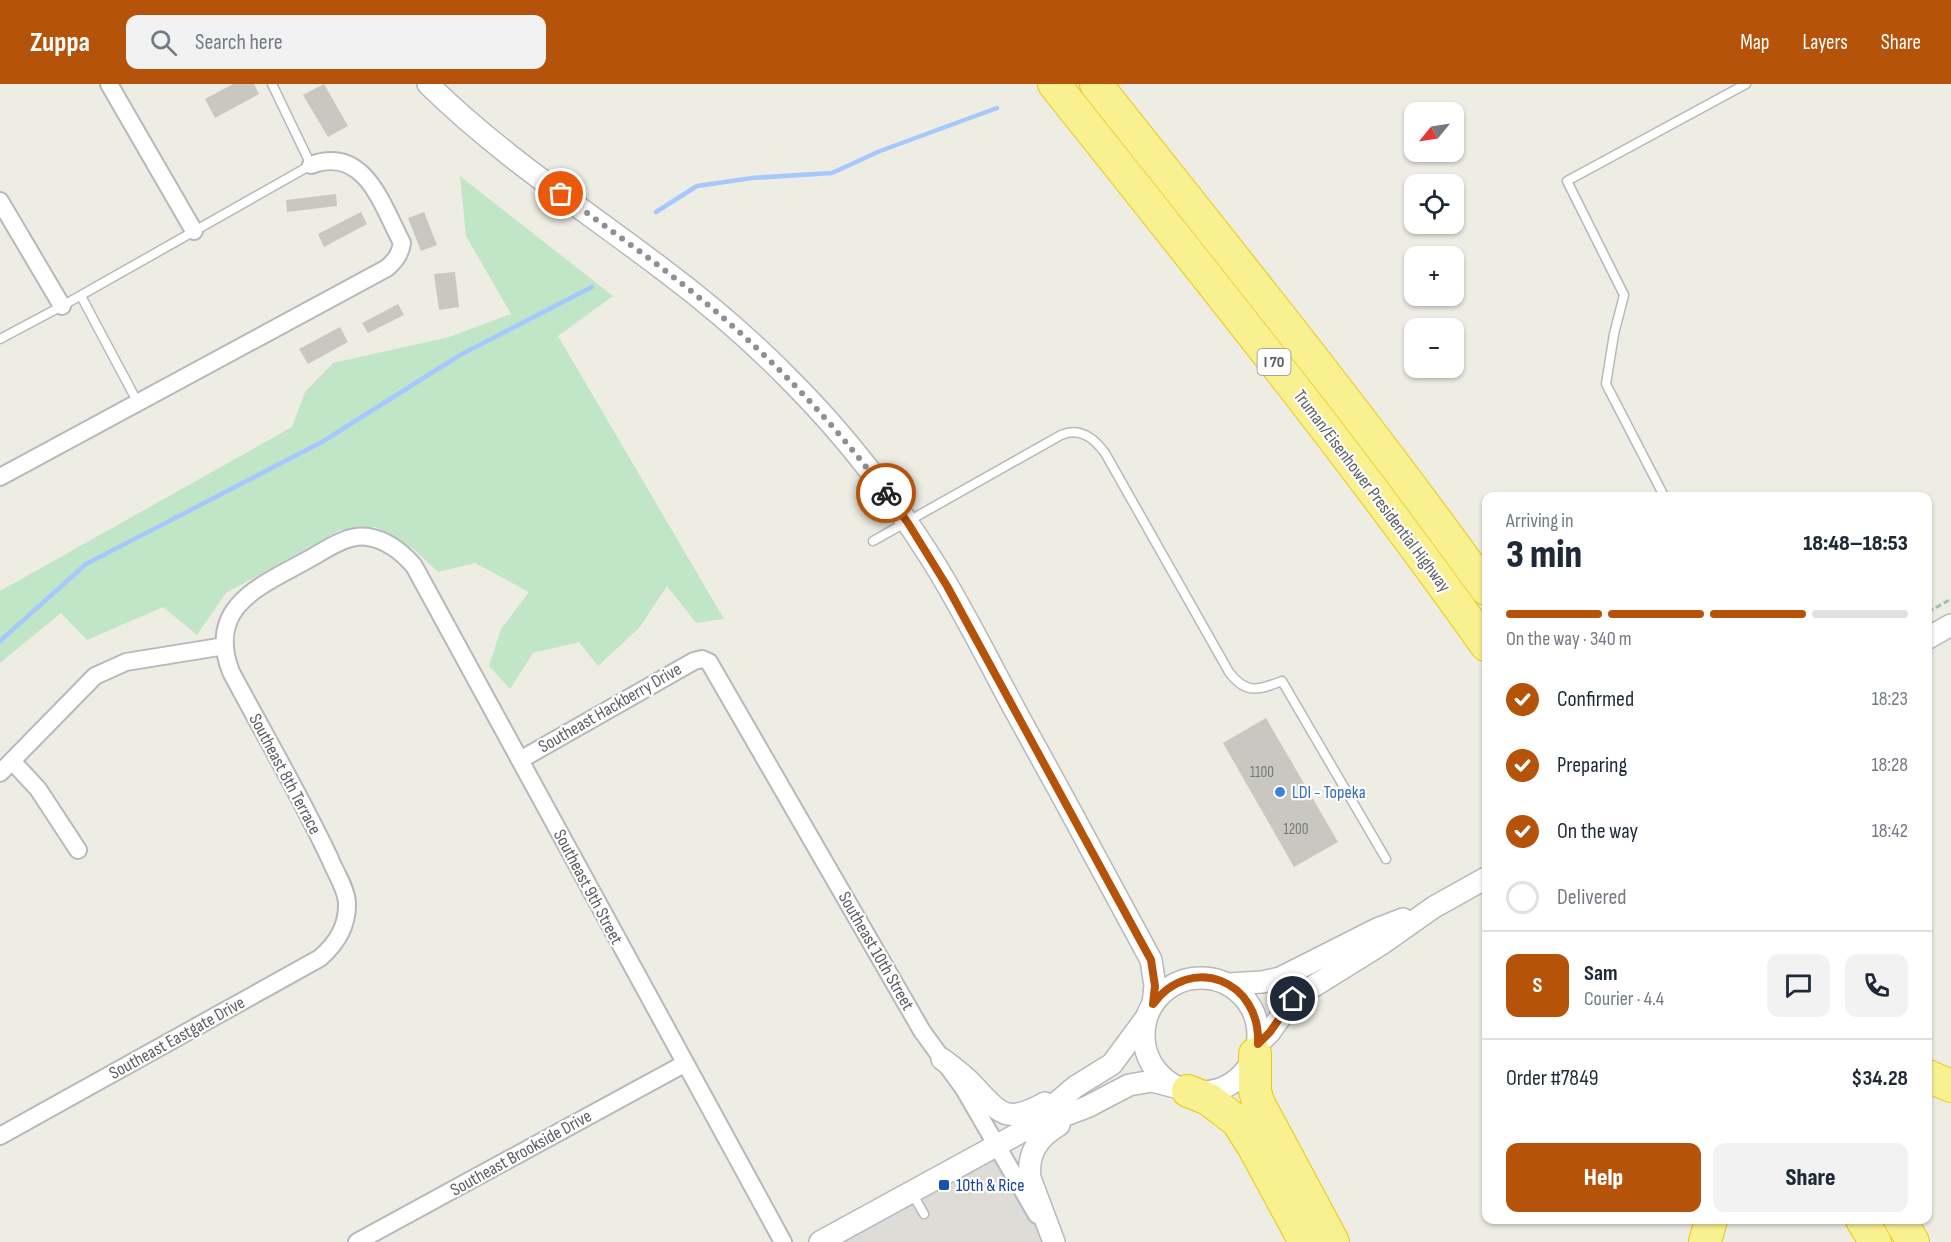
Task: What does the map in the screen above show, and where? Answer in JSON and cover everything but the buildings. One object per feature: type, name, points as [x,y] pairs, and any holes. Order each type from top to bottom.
[{"type":"highway","name":"Truman/Eisenhower Presidential Highway","points":[[1054,84],[1321,421],[1482,639]]},
{"type":"highway","name":"Truman/Eisenhower Presidential Highway","points":[[1096,84],[1311,354],[1396,465],[1482,583]]},
{"type":"highway","points":[[1101,84],[1122,116]]},
{"type":"highway","points":[[1257,1049],[1255,1091],[1258,1102],[1333,1242]]},
{"type":"highway","points":[[1932,1078],[1951,1086]]},
{"type":"highway","points":[[1184,1089],[1208,1099],[1237,1121],[1305,1242]]},
{"type":"highway","points":[[1705,1242],[1710,1224]]},
{"type":"highway","points":[[1864,1224],[1875,1242]]},
{"type":"highway","points":[[1902,1224],[1913,1242]]},
{"type":"street","points":[[109,84],[194,231]]},
{"type":"street","points":[[428,84],[482,134],[664,270],[751,342],[831,423],[908,523],[947,586],[1151,960],[1155,986],[1144,1038],[1149,1059],[1161,1076],[1184,1089]]},
{"type":"street","points":[[0,477],[387,268],[395,261],[402,243],[370,182],[357,168],[346,162],[322,161],[311,165]]},
{"type":"street","points":[[0,201],[62,306]]},
{"type":"street","name":"Southeast 8th Terrace","points":[[343,929],[346,916],[345,894],[321,842],[231,672],[225,646],[230,618],[250,592],[344,540],[360,537],[383,541]]},
{"type":"street","name":"Southeast 9th Street","points":[[383,541],[398,550],[414,566],[783,1242]]},
{"type":"street","points":[[1932,636],[1951,625]]},
{"type":"street","points":[[78,850],[38,789],[6,767],[95,676],[126,662],[225,646]]},
{"type":"street","name":"Southeast Hackberry Drive","points":[[520,760],[694,661],[702,659]]},
{"type":"street","name":"Southeast 10th Street","points":[[702,659],[712,666],[922,1031],[964,1089],[1053,1242]]},
{"type":"street","points":[[1053,1242],[1028,1167],[1034,1149],[1046,1133],[1110,1093],[1139,1082],[1152,1081],[1202,1092],[1229,1085],[1249,1066],[1257,1049],[1293,999],[1383,943],[1434,907],[1482,880]]},
{"type":"street","points":[[1228,984],[1262,982],[1280,978],[1377,929],[1434,907]]},
{"type":"street","name":"Southeast Eastgate Drive","points":[[0,1136],[320,958],[333,947],[343,929]]},
{"type":"street","points":[[942,1059],[962,1074],[991,1107],[1011,1114],[1027,1113],[1112,1064],[1170,987],[1186,980],[1205,977],[1228,984],[1244,996],[1257,1023],[1257,1049]]},
{"type":"street","name":"Southeast Brookside Drive","points":[[357,1242],[684,1064]]},
{"type":"street","points":[[1023,1131],[1075,1087]]},
{"type":"street","points":[[820,1242],[1023,1131],[1087,1107]]},
{"type":"lane","points":[[0,339],[81,296],[311,165],[272,84]]},
{"type":"lane","points":[[1662,492],[1606,384],[1614,334],[1624,295],[1567,181],[1746,84]]},
{"type":"lane","points":[[81,296],[138,404]]},
{"type":"lane","points":[[873,542],[1061,435],[1070,431],[1090,437],[1105,453],[1229,672],[1237,682],[1255,689],[1282,681],[1386,859]]},
{"type":"lane","points":[[911,1192],[924,1214]]},
{"type":"path","points":[[1932,610],[1951,599]]},
{"type":"shaded area","points":[[997,1146],[1052,1242],[837,1242]]},
{"type":"green space","points":[[460,176],[613,296],[558,336],[724,619],[696,623],[667,586],[640,627],[598,666],[579,642],[533,653],[510,689],[489,666],[501,629],[529,592],[475,563],[438,572],[411,547],[376,527],[340,530],[226,593],[197,635],[163,607],[87,640],[61,613],[0,663],[0,591],[292,427],[305,392],[333,363],[449,337],[511,314],[466,236]]},
{"type":"waterway","points":[[656,212],[697,186],[752,178],[832,173],[880,151],[997,108]]},
{"type":"waterway","points":[[0,641],[86,564],[322,442],[460,355],[592,287]]},
{"type":"way so far","points":[[561,194],[679,281],[751,342],[831,423],[886,493]]},
{"type":"place","name":"LDI - Topeka","points":[[1280,792]]},
{"type":"place","name":"10th & Rice","points":[[944,1185]]},
{"type":"route","points":[[886,493],[908,523],[947,586],[1151,960],[1155,986],[1153,1004],[1170,987],[1192,978],[1205,977],[1228,984],[1244,996],[1255,1014],[1258,1044],[1270,1032],[1293,999]]}]
